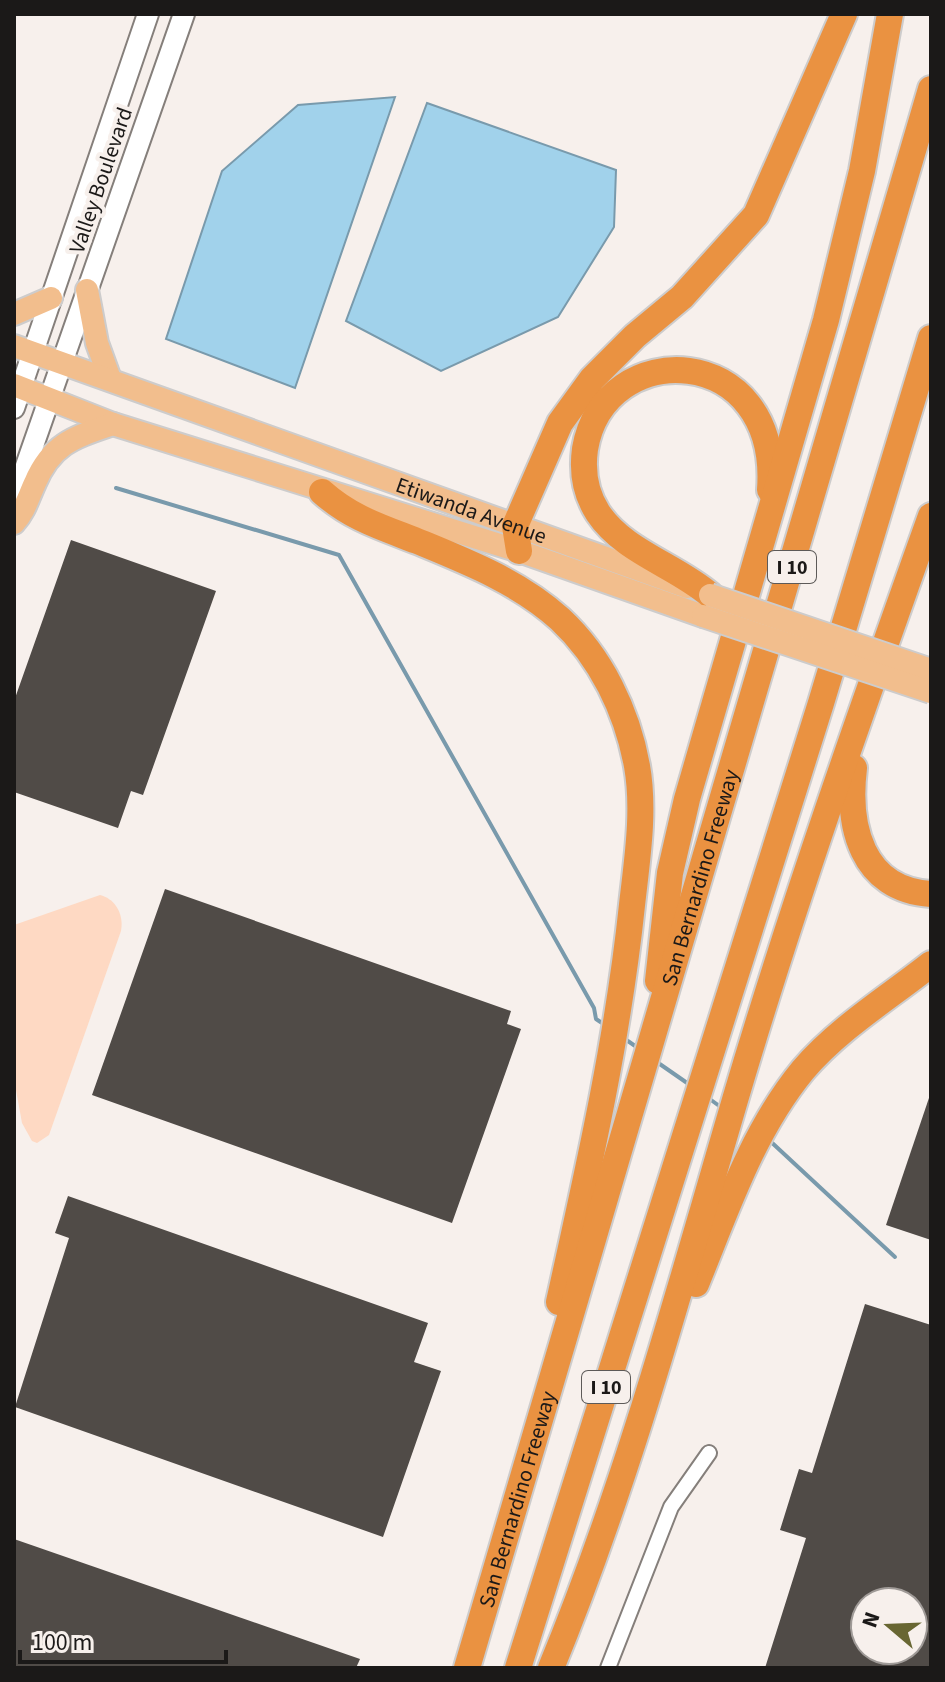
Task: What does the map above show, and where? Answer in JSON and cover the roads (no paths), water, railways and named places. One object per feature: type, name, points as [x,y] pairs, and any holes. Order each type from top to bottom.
[{"type":"highway","points":[[517,538],[529,487],[575,400],[635,336],[682,297],[756,215],[844,14]]},
{"type":"highway","points":[[647,1057],[670,873],[715,693],[776,499],[845,245],[890,14]]},
{"type":"highway","name":"San Bernardino Freeway","points":[[467,1668],[520,1497],[931,89]]},
{"type":"highway","name":"I 10","points":[[518,1668],[931,338]]},
{"type":"highway","points":[[706,606],[688,576],[626,542],[609,526],[591,500],[584,473],[588,437],[601,410],[623,388],[658,373],[692,371],[718,378],[747,400],[768,442],[771,466],[757,556]]},
{"type":"highway","points":[[322,492],[346,513],[473,564],[519,588],[561,621],[605,677],[629,733],[637,769],[640,808],[630,930],[612,1049],[555,1323],[521,1465],[520,1497]]},
{"type":"highway","points":[[551,1668],[586,1584],[735,1101],[873,679],[931,516]]},
{"type":"highway","points":[[873,679],[873,697],[854,763],[851,797],[853,824],[863,851],[884,876],[914,891],[931,894]]},
{"type":"highway","points":[[586,1584],[599,1563],[687,1305],[760,1135],[803,1070],[827,1046],[931,964]]},
{"type":"main road","name":"Valley Boulevard","points":[[17,393],[24,349],[51,298],[148,14]]},
{"type":"main road","name":"Valley Boulevard","points":[[14,500],[184,14]]},
{"type":"main road","points":[[87,290],[97,343],[110,379]]},
{"type":"main road","points":[[14,314],[51,298]]},
{"type":"main road","name":"Etiwanda Avenue","points":[[24,349],[931,692]]},
{"type":"main road","name":"Etiwanda Avenue","points":[[17,393],[48,398],[113,424],[322,492],[517,538]]},
{"type":"main road","points":[[14,523],[23,513],[36,480],[59,445],[113,424]]},
{"type":"main road","name":"Etiwanda Avenue","points":[[706,606],[931,670]]},
{"type":"street","points":[[608,1668],[671,1507],[709,1453]]},
{"type":"water","points":[[395,97],[295,388],[166,339],[222,171],[298,105]]},
{"type":"water","points":[[427,103],[616,170],[614,227],[558,317],[441,371],[346,321]]},
{"type":"waterway","points":[[116,488],[339,555],[594,1008],[596,1019],[605,1025]]},
{"type":"waterway","points":[[622,1037],[641,1050]]},
{"type":"waterway","points":[[654,1060],[690,1085]]},
{"type":"waterway","points":[[707,1097],[722,1108]]},
{"type":"waterway","points":[[769,1140],[895,1257]]}]
